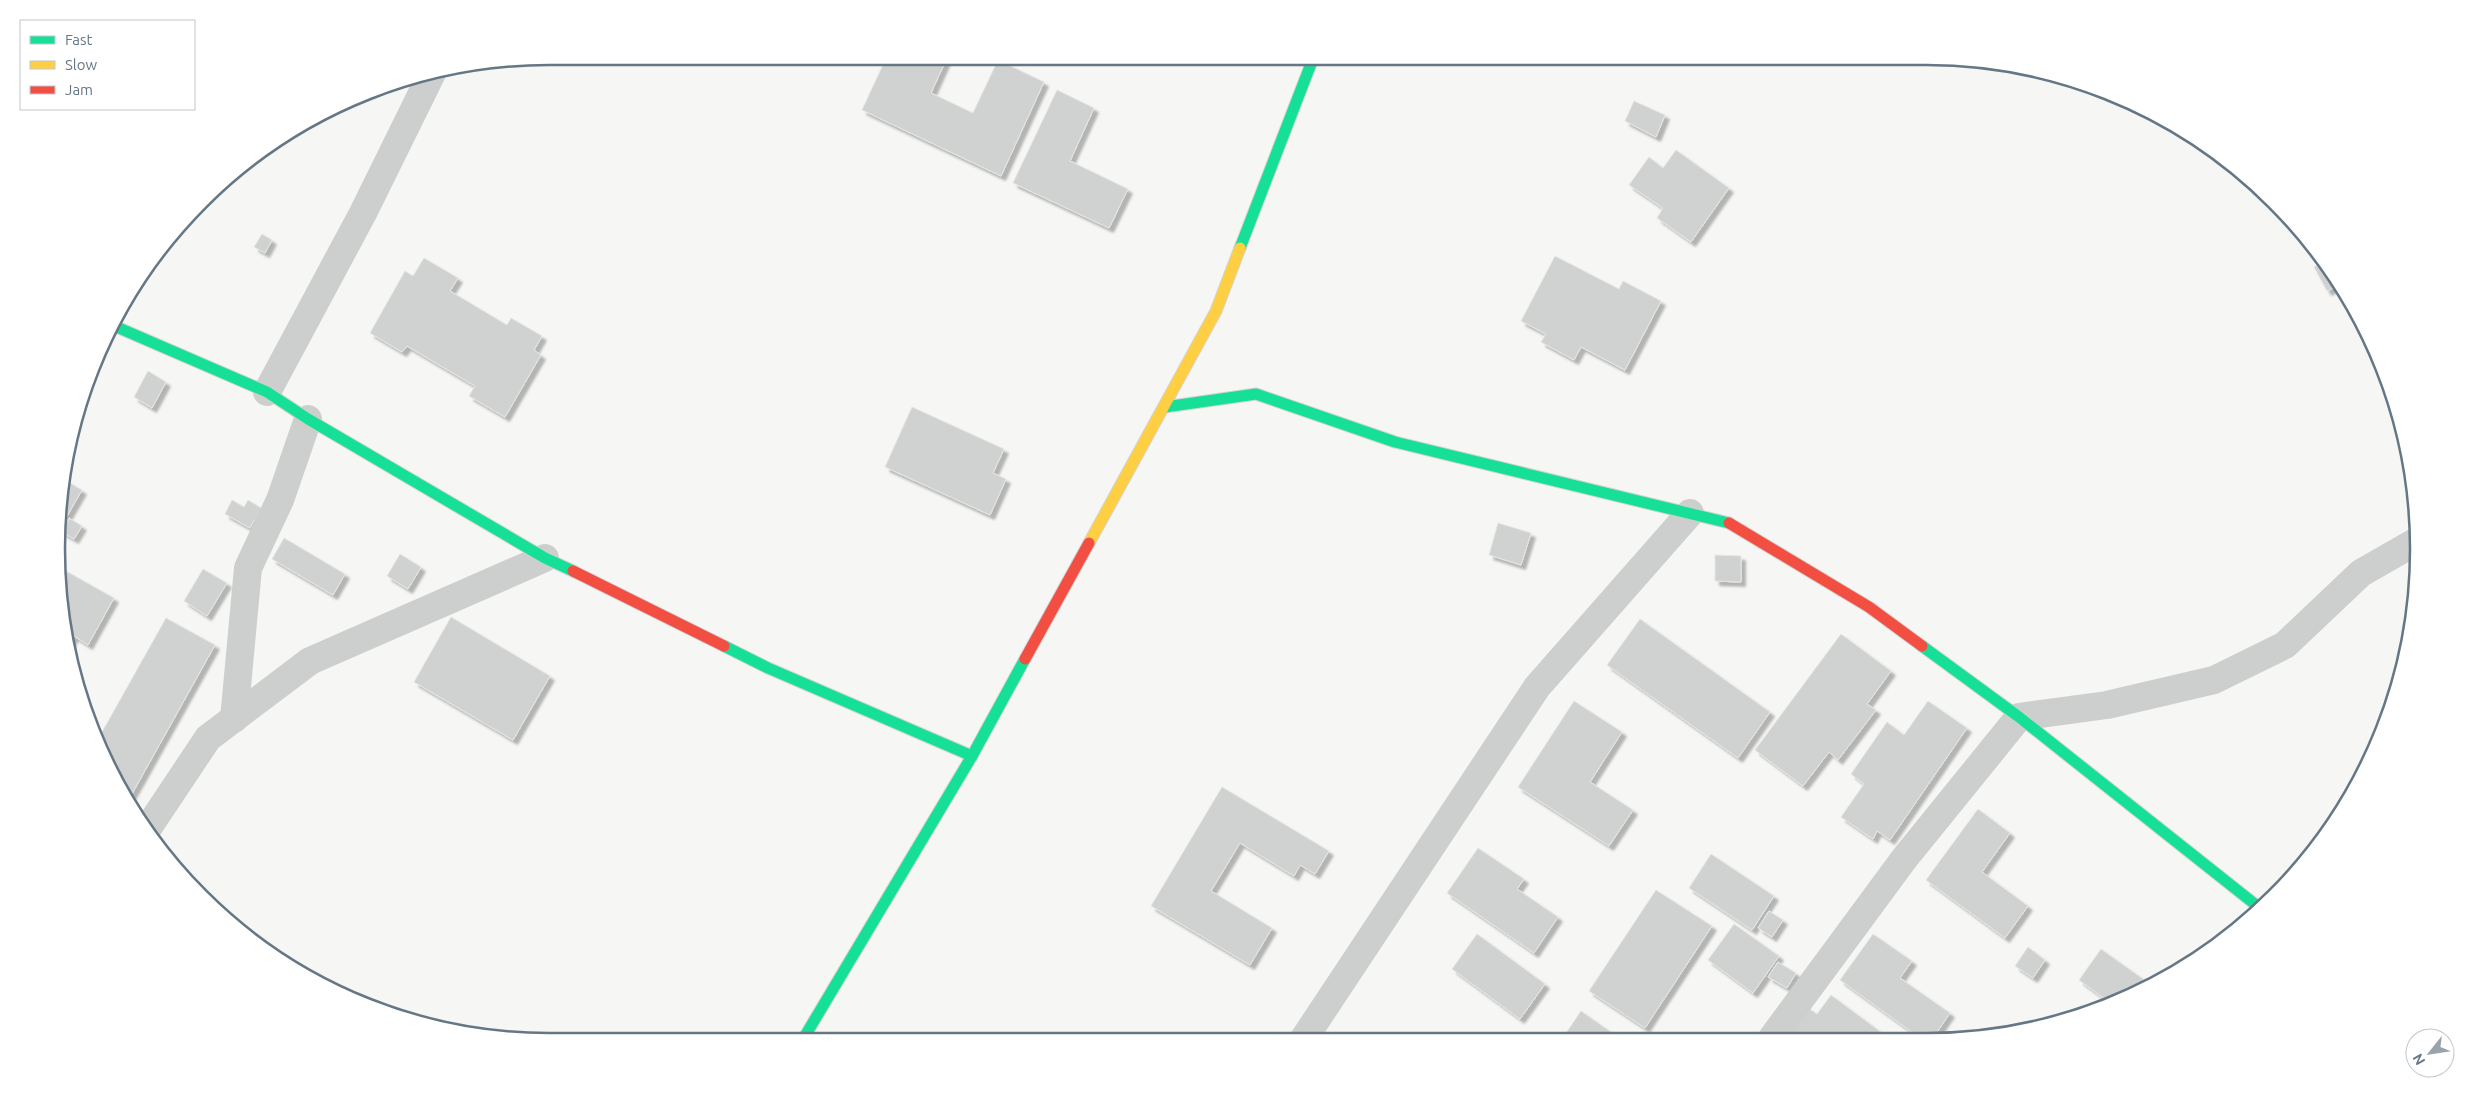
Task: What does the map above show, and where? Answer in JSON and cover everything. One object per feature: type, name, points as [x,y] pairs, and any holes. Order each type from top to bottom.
[{"type":"street","points":[[807,1033],[972,756],[1216,311],[1311,65]]},
{"type":"street","points":[[267,392],[363,213],[428,80]]},
{"type":"street","points":[[119,328],[267,392],[308,419],[545,558],[662,614],[768,668],[972,756]]},
{"type":"street","points":[[1165,407],[1256,394],[1395,442],[1728,522],[1868,607],[2020,717],[2255,904]]},
{"type":"street","points":[[234,719],[248,568],[280,500],[308,419]]},
{"type":"street","points":[[1309,1033],[1537,688],[1690,513]]},
{"type":"street","points":[[1776,1033],[1904,859],[2020,717],[2107,705],[2214,680],[2285,645],[2361,573],[2410,545]]},
{"type":"street","points":[[151,824],[208,738],[310,661],[545,558]]},
{"type":"building","points":[[883,65],[944,65],[931,93],[973,113],[996,65],[1008,65],[1044,82],[1001,176],[862,110]]},
{"type":"building","points":[[1057,90],[1094,108],[1070,161],[1128,189],[1109,228],[1013,183]]},
{"type":"building","points":[[1634,101],[1665,115],[1656,137],[1625,121]]},
{"type":"building","points":[[1676,150],[1729,188],[1691,242],[1657,218],[1663,208],[1629,185],[1649,157],[1663,168]]},
{"type":"building","points":[[262,234],[272,240],[265,253],[254,247]]},
{"type":"building","points":[[1555,256],[1619,289],[1623,281],[1661,301],[1625,370],[1581,347],[1574,360],[1541,342],[1546,334],[1521,321]]},
{"type":"building","points":[[424,258],[458,278],[450,291],[507,325],[511,318],[542,336],[534,350],[541,355],[505,417],[469,396],[475,386],[407,346],[402,352],[370,333],[405,271],[413,276]]},
{"type":"building","points":[[2318,265],[2333,288],[2327,291],[2314,267]]},
{"type":"building","points":[[148,371],[166,382],[152,408],[134,397]]},
{"type":"building","points":[[912,407],[1004,449],[993,473],[1006,479],[990,515],[885,467]]},
{"type":"building","points":[[70,483],[82,490],[66,518]]},
{"type":"building","points":[[232,500],[244,507],[248,500],[266,511],[259,523],[254,520],[250,528],[225,514]]},
{"type":"building","points":[[69,518],[82,526],[74,539],[65,534],[66,524]]},
{"type":"building","points":[[1498,523],[1531,533],[1521,565],[1489,555]]},
{"type":"building","points":[[284,538],[345,574],[333,595],[272,559]]},
{"type":"building","points":[[400,554],[421,567],[408,589],[387,576]]},
{"type":"building","points":[[1715,555],[1741,556],[1741,582],[1715,581]]},
{"type":"building","points":[[203,569],[227,583],[207,616],[184,601]]},
{"type":"building","points":[[66,572],[114,598],[88,645],[74,636],[73,638]]},
{"type":"building","points":[[451,617],[550,676],[513,740],[414,682]]},
{"type":"building","points":[[166,618],[215,645],[132,794],[102,733]]},
{"type":"building","points":[[1640,619],[1770,712],[1738,758],[1607,665]]},
{"type":"building","points":[[1841,634],[1891,671],[1867,704],[1876,710],[1838,760],[1829,752],[1803,786],[1755,750]]},
{"type":"building","points":[[1574,701],[1622,732],[1590,782],[1633,810],[1609,846],[1518,787]]},
{"type":"building","points":[[1928,701],[1967,728],[1890,840],[1877,831],[1873,839],[1841,817],[1864,784],[1851,774],[1887,722],[1904,735]]},
{"type":"building","points":[[1222,787],[1329,851],[1315,874],[1300,865],[1294,876],[1240,843],[1211,891],[1272,928],[1250,965],[1151,906]]},
{"type":"building","points":[[1978,809],[2010,833],[1982,872],[2028,906],[2005,938],[1926,880]]},
{"type":"building","points":[[1478,848],[1524,879],[1517,889],[1558,917],[1534,953],[1447,893]]},
{"type":"building","points":[[1711,854],[1774,896],[1752,930],[1689,888]]},
{"type":"building","points":[[1656,890],[1712,926],[1645,1028],[1589,991]]},
{"type":"building","points":[[1769,911],[1783,920],[1772,937],[1758,928]]},
{"type":"building","points":[[1734,924],[1779,956],[1753,993],[1708,960]]},
{"type":"building","points":[[1477,934],[1545,984],[1520,1019],[1452,969]]},
{"type":"building","points":[[1873,934],[1912,961],[1900,978],[1950,1013],[1937,1033],[1913,1033],[1840,980]]},
{"type":"building","points":[[2028,947],[2045,960],[2033,978],[2015,966]]},
{"type":"building","points":[[2101,949],[2145,980],[2104,999],[2079,980]]},
{"type":"building","points":[[1778,962],[1796,973],[1787,988],[1768,977]]},
{"type":"building","points":[[1831,995],[1882,1033],[1792,1033],[1810,1009],[1817,1014]]},
{"type":"building","points":[[1581,1011],[1612,1033],[1566,1033]]},
{"type":"traffic: fast","points":[[1240,248],[1311,65]]},
{"type":"traffic: fast","points":[[119,328],[267,392],[308,419],[545,558],[573,571]]},
{"type":"traffic: fast","points":[[1165,407],[1256,394],[1395,442],[1729,523]]},
{"type":"traffic: fast","points":[[724,646],[768,668],[972,756]]},
{"type":"traffic: fast","points":[[1922,646],[2019,717],[2255,904]]},
{"type":"traffic: fast","points":[[807,1033],[972,756],[1025,659]]},
{"type":"traffic: slow","points":[[1089,543],[1216,311],[1240,248]]},
{"type":"traffic: jam","points":[[1729,523],[1869,607],[1922,646]]},
{"type":"traffic: jam","points":[[1025,659],[1089,543]]},
{"type":"traffic: jam","points":[[573,571],[724,646]]}]
